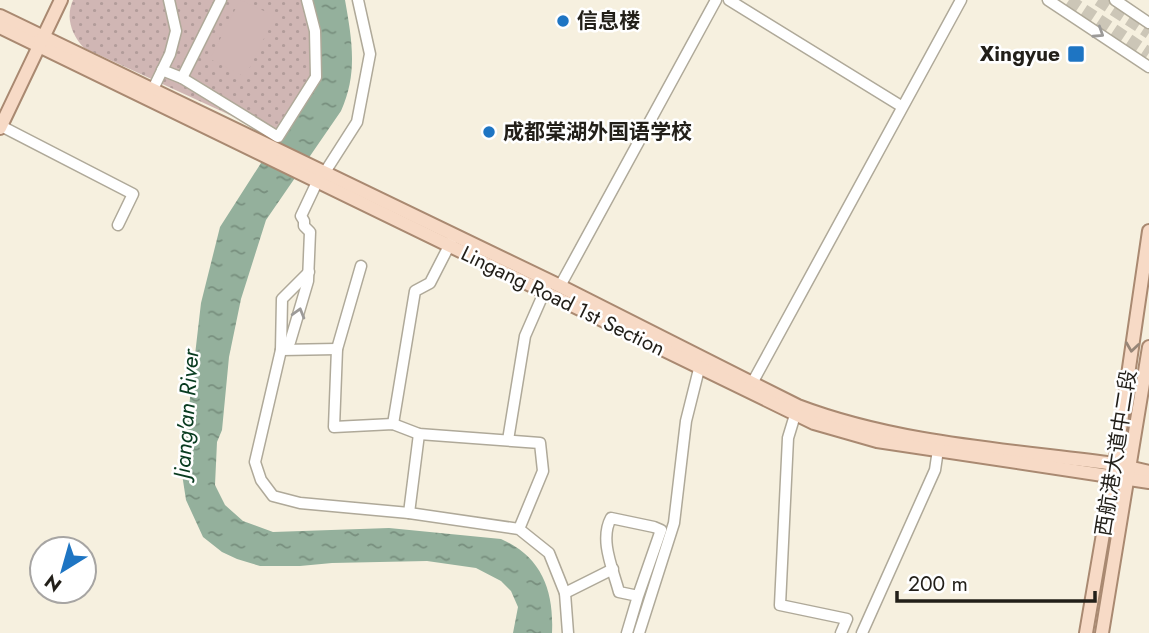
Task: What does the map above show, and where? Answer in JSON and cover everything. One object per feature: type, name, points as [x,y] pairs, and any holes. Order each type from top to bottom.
[{"type":"main road","points":[[0,127],[61,0]]},
{"type":"main road","points":[[0,16],[40,41]]},
{"type":"main road","points":[[0,27],[40,41]]},
{"type":"main road","name":"Lingang Road 1st Section","points":[[40,41],[153,89],[308,170],[552,286],[750,387],[795,415],[857,436],[1121,471]]},
{"type":"main road","name":"Lingang Road 1st Section","points":[[40,41],[265,148]]},
{"type":"main road","name":"西航港大道中二段","points":[[1086,633],[1121,471],[1149,231]]},
{"type":"main road","name":"Lingang Road 1st Section","points":[[552,286],[699,369],[832,419],[939,446]]},
{"type":"main road","points":[[1102,633],[1121,471],[1149,347]]},
{"type":"main road","points":[[1121,471],[1149,470]]},
{"type":"main road","points":[[1121,471],[1149,482]]},
{"type":"street","points":[[153,89],[170,54],[176,31],[169,0]]},
{"type":"street","points":[[182,78],[221,0]]},
{"type":"street","points":[[162,71],[182,78],[278,137],[316,76],[314,31],[307,0]]},
{"type":"street","points":[[281,350],[290,342],[309,272],[310,232],[304,226],[301,216],[322,176],[357,122],[370,54],[358,0]]},
{"type":"street","points":[[508,440],[526,336],[716,0]]},
{"type":"street","points":[[729,0],[901,106]]},
{"type":"street","points":[[750,387],[961,0]]},
{"type":"street","points":[[1048,0],[1149,66]]},
{"type":"street","points":[[1115,0],[1149,23]]},
{"type":"street","points":[[0,127],[133,194],[118,225]]},
{"type":"street","points":[[393,424],[415,291],[430,283],[452,240]]},
{"type":"street","points":[[361,266],[337,349],[334,427],[393,424],[419,435],[540,443],[543,471],[519,529]]},
{"type":"street","points":[[309,272],[282,299],[281,350],[255,462],[261,480],[273,496],[300,503],[409,513],[519,529],[549,553],[565,593],[568,633]]},
{"type":"street","points":[[281,350],[337,349]]},
{"type":"street","points":[[639,633],[674,523],[686,421],[699,369]]},
{"type":"street","points":[[795,415],[788,439],[780,605],[847,619],[841,633]]},
{"type":"street","points":[[409,513],[419,435]]},
{"type":"street","points":[[862,633],[935,470],[939,446]]},
{"type":"street","points":[[1121,471],[1149,488]]},
{"type":"street","points":[[627,633],[661,530],[611,518],[606,526],[607,548],[619,592],[638,596]]},
{"type":"street","points":[[565,593],[613,569]]},
{"type":"shaded area","points":[[73,0],[307,0],[316,77],[278,137],[84,48],[71,26]]},
{"type":"shaded area","points":[[240,0],[275,16],[245,77],[210,59]]},
{"type":"water","points":[[307,0],[345,0],[352,56],[350,83],[341,111],[266,220],[241,299],[229,357],[222,430],[217,442],[215,485],[225,505],[243,521],[273,532],[389,528],[501,539],[527,555],[543,577],[551,603],[552,633],[513,633],[518,607],[511,591],[501,581],[476,568],[427,561],[260,566],[237,559],[222,552],[203,537],[186,500],[182,474],[201,303],[220,227],[316,77]]},
{"type":"tunnel","points":[[1069,0],[1149,53]]},
{"type":"tunnel","points":[[1098,0],[1149,33]]},
{"type":"place","name":"信息楼","points":[[563,21]]},
{"type":"place","name":"Xingyue","points":[[1076,54]]},
{"type":"place","name":"成都棠湖外国语学校","points":[[489,132]]},
{"type":"water label","name":"Jiang'an River","points":[[186,414]]}]
